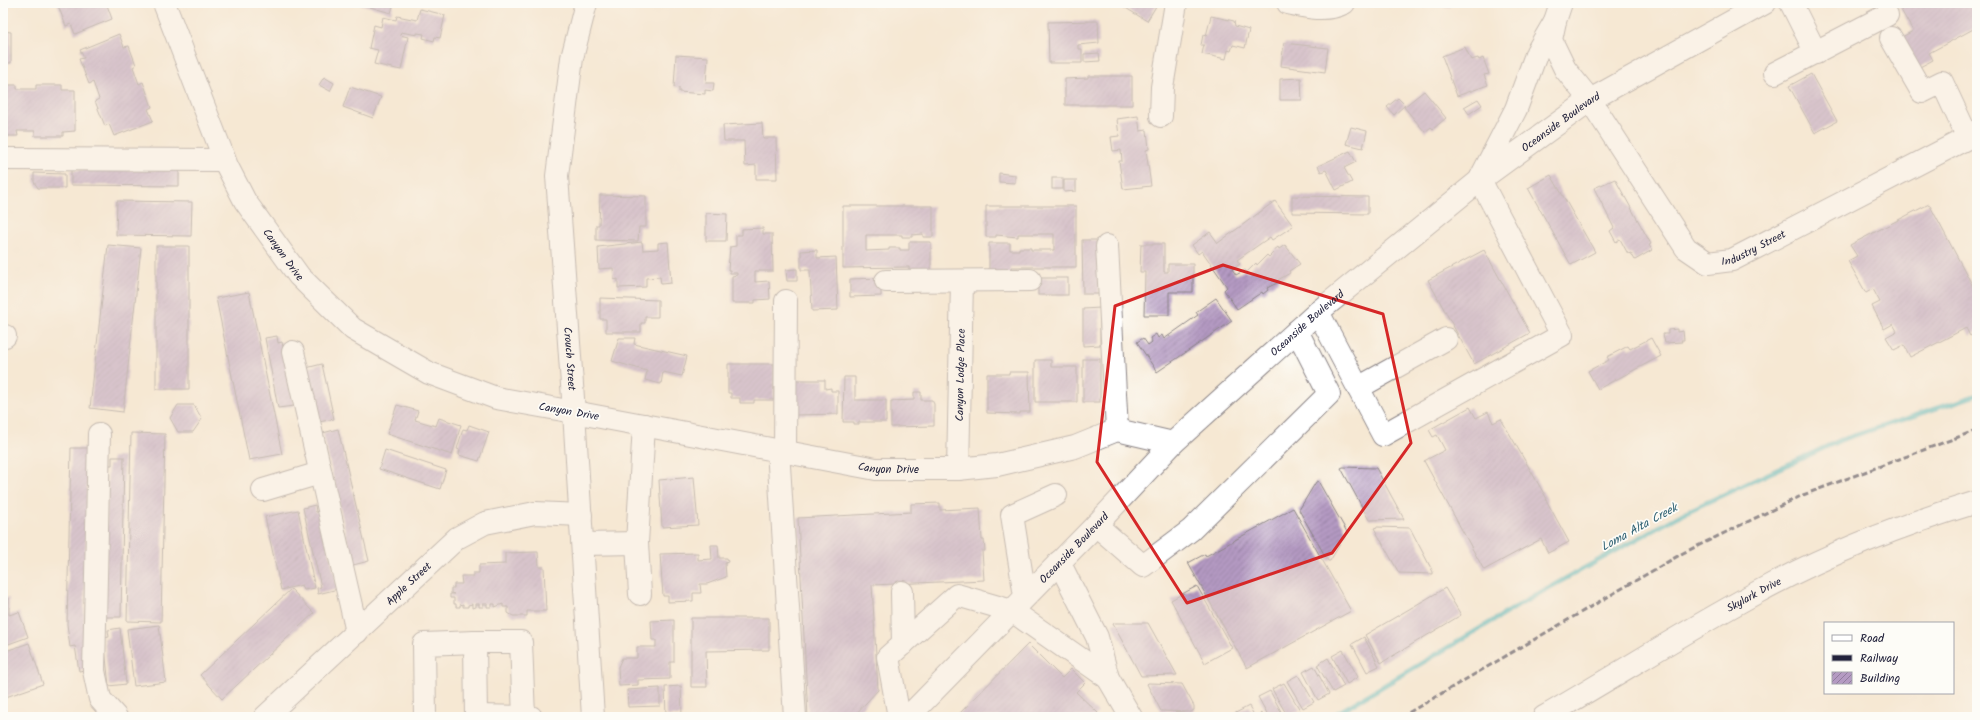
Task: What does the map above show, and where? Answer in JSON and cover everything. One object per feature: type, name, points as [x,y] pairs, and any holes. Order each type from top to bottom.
[{"type":"street","name":"Canyon Drive","points":[[164,3],[224,160],[245,201],[299,276],[353,329],[429,373],[496,398],[876,469],[958,469],[997,465],[1075,447],[1117,430]]},
{"type":"street","name":"Crouch Street","points":[[586,3],[572,58],[557,176],[583,544],[593,717]]},
{"type":"street","points":[[1161,116],[1162,87],[1176,3]]},
{"type":"street","points":[[1288,3],[1316,8],[1337,6],[1344,3]]},
{"type":"street","name":"Oceanside Boulevard","points":[[908,717],[1096,525],[1173,443],[1318,312],[1480,180],[1590,100],[1765,3]]},
{"type":"street","points":[[1791,3],[1816,53]]},
{"type":"street","points":[[1318,312],[1383,435],[1562,335],[1480,180],[1516,109],[1537,52],[1558,12]]},
{"type":"street","name":"Industry Street","points":[[1558,12],[1551,40],[1565,69],[1590,100],[1686,248],[1708,263],[1732,260],[1972,136]]},
{"type":"street","points":[[1775,73],[1888,15]]},
{"type":"street","points":[[1891,38],[1922,92],[1942,82],[1972,136]]},
{"type":"street","points":[[3,159],[224,160]]},
{"type":"street","points":[[1107,246],[1117,430],[1173,443]]},
{"type":"street","points":[[886,281],[1030,280]]},
{"type":"street","name":"Canyon Lodge Place","points":[[958,469],[962,281]]},
{"type":"street","points":[[786,300],[782,451],[795,717]]},
{"type":"street","points":[[1096,525],[1143,566],[1191,530],[1329,394],[1296,331]]},
{"type":"street","points":[[1358,388],[1446,339]]},
{"type":"street","points":[[293,352],[357,632]]},
{"type":"street","points":[[640,594],[638,543],[644,425]]},
{"type":"street","points":[[99,434],[94,671],[100,698],[116,717]]},
{"type":"street","points":[[263,490],[320,473]]},
{"type":"street","points":[[1018,604],[1012,515],[1056,495]]},
{"type":"street","name":"Skylark Drive","points":[[1544,717],[1756,593],[1825,558],[1929,516],[1977,502]]},
{"type":"street","name":"Apple Street","points":[[266,717],[457,538],[485,523],[535,513],[581,515]]},
{"type":"street","points":[[583,544],[638,543]]},
{"type":"street","points":[[1059,562],[1097,637],[1108,678],[1131,717]]},
{"type":"street","points":[[902,592],[903,644]]},
{"type":"street","points":[[899,717],[888,657],[957,595],[1018,604],[1108,678]]},
{"type":"street","points":[[475,642],[476,716],[531,717]]},
{"type":"street","points":[[425,717],[424,644],[521,642],[524,717]]},
{"type":"highlighted area","points":[[1223,265],[1383,314],[1411,443],[1332,553],[1187,603],[1097,462],[1115,306]]},
{"type":"building","points":[[57,3],[111,3],[107,5],[112,19],[75,34],[71,24],[66,26]]},
{"type":"building","points":[[356,3],[394,3],[391,13]]},
{"type":"building","points":[[1127,3],[1158,3],[1147,21],[1124,7]]},
{"type":"building","points":[[1411,3],[1451,3],[1451,7],[1411,5]]},
{"type":"building","points":[[1897,3],[1977,3],[1977,27],[1929,53],[1933,60],[1918,68],[1902,37],[1913,31]]},
{"type":"building","points":[[420,9],[445,15],[440,38],[435,37],[434,41],[423,38],[424,34],[417,33],[417,35],[401,32],[400,35],[408,37],[401,70],[374,64],[378,50],[369,48],[374,25],[381,27],[383,17],[396,20],[397,16],[417,20]]},
{"type":"building","points":[[1211,16],[1234,21],[1235,26],[1249,30],[1245,48],[1233,45],[1231,51],[1228,50],[1226,59],[1202,54],[1204,45],[1201,45],[1203,35],[1206,36]]},
{"type":"building","points":[[1098,21],[1099,43],[1078,45],[1078,49],[1082,49],[1082,63],[1049,63],[1048,22]]},
{"type":"building","points":[[3,31],[11,32],[11,63],[3,63]]},
{"type":"building","points":[[119,34],[124,47],[129,46],[136,65],[133,67],[139,84],[143,82],[152,107],[148,109],[153,121],[114,136],[109,124],[105,126],[95,101],[99,99],[93,82],[89,84],[79,59],[84,58],[80,50]]},
{"type":"building","points":[[1284,43],[1328,48],[1325,72],[1281,66]]},
{"type":"building","points":[[1465,47],[1471,60],[1478,58],[1479,60],[1483,58],[1489,74],[1484,75],[1488,85],[1457,96],[1442,56]]},
{"type":"building","points":[[1099,53],[1100,61],[1084,62],[1084,54]]},
{"type":"building","points":[[676,55],[708,57],[706,83],[714,83],[713,91],[705,90],[705,94],[679,92],[679,88],[674,87]]},
{"type":"building","points":[[1811,74],[1837,121],[1815,133],[1789,86]]},
{"type":"building","points":[[1088,76],[1132,76],[1132,105],[1065,105],[1065,79],[1088,78]]},
{"type":"building","points":[[324,77],[334,83],[330,91],[319,85]]},
{"type":"building","points":[[1301,78],[1302,100],[1280,100],[1280,79]]},
{"type":"building","points":[[3,85],[17,85],[17,89],[36,89],[36,85],[62,85],[62,90],[75,90],[75,131],[63,132],[63,136],[35,136],[35,131],[17,131],[18,136],[3,136]]},
{"type":"building","points":[[350,87],[381,97],[373,118],[343,107]]},
{"type":"building","points":[[1424,91],[1446,118],[1433,129],[1431,127],[1425,132],[1404,107]]},
{"type":"building","points":[[1398,98],[1405,105],[1394,115],[1387,107]]},
{"type":"building","points":[[1478,99],[1482,105],[1469,114],[1464,107]]},
{"type":"building","points":[[1138,116],[1140,131],[1147,130],[1149,149],[1146,150],[1151,186],[1123,189],[1119,161],[1122,161],[1121,150],[1113,151],[1111,137],[1119,136],[1117,119]]},
{"type":"building","points":[[762,123],[763,138],[776,138],[777,179],[756,179],[756,165],[745,166],[744,141],[724,141],[723,125]]},
{"type":"building","points":[[1351,127],[1367,131],[1363,148],[1346,144]]},
{"type":"building","points":[[1350,151],[1356,162],[1344,168],[1352,182],[1336,190],[1326,170],[1321,172],[1318,166]]},
{"type":"building","points":[[71,170],[179,170],[179,186],[71,185]]},
{"type":"building","points":[[34,173],[65,174],[65,188],[38,188],[34,182]]},
{"type":"building","points":[[999,173],[1015,175],[1015,183],[999,182]]},
{"type":"building","points":[[1551,175],[1595,252],[1571,265],[1528,188]]},
{"type":"building","points":[[1052,178],[1063,178],[1063,189],[1052,189]]},
{"type":"building","points":[[1615,179],[1651,244],[1649,245],[1652,250],[1635,260],[1631,253],[1628,254],[1620,239],[1616,242],[1610,231],[1614,228],[1594,188]]},
{"type":"building","points":[[1064,180],[1076,180],[1076,191],[1064,192]]},
{"type":"building","points":[[600,195],[646,196],[646,227],[639,227],[638,241],[596,240],[596,225],[599,225]]},
{"type":"building","points":[[1292,196],[1368,197],[1368,214],[1292,213]]},
{"type":"building","points":[[117,201],[192,202],[191,236],[116,235]]},
{"type":"building","points":[[1275,201],[1293,226],[1272,240],[1270,237],[1237,260],[1240,264],[1232,269],[1236,275],[1245,270],[1247,272],[1267,255],[1269,257],[1278,247],[1279,249],[1285,245],[1300,264],[1289,271],[1290,273],[1278,280],[1279,282],[1267,288],[1268,290],[1263,294],[1262,292],[1237,309],[1224,290],[1227,287],[1202,251],[1198,254],[1192,245],[1210,232],[1218,243]]},
{"type":"building","points":[[1929,204],[1977,294],[1977,332],[1970,336],[1966,328],[1910,357],[1904,345],[1894,350],[1886,337],[1897,331],[1893,324],[1884,329],[1872,306],[1880,302],[1873,289],[1866,293],[1848,261],[1857,256],[1850,245]]},
{"type":"building","points":[[843,206],[933,206],[933,237],[923,237],[923,234],[912,235],[912,237],[902,237],[902,235],[866,235],[866,251],[889,250],[889,248],[909,250],[909,242],[931,242],[931,275],[909,275],[909,267],[843,268]]},
{"type":"building","points":[[986,206],[1076,206],[1076,267],[1011,267],[1011,276],[989,276],[989,243],[1010,243],[1010,250],[1031,248],[1031,250],[1054,250],[1054,234],[1018,234],[1018,237],[996,235],[996,237],[986,237]]},
{"type":"building","points":[[706,213],[727,214],[726,241],[706,241]]},
{"type":"building","points":[[763,228],[763,234],[772,234],[773,271],[755,271],[755,282],[769,281],[770,299],[755,300],[755,303],[732,303],[732,276],[737,275],[737,273],[730,273],[730,270],[728,270],[730,247],[736,246],[736,235],[742,235],[742,229]]},
{"type":"building","points":[[3,231],[5,231],[6,327],[3,327]]},
{"type":"building","points":[[1082,240],[1098,240],[1099,294],[1083,294]]},
{"type":"building","points":[[642,242],[643,250],[658,249],[658,243],[668,242],[671,283],[661,284],[660,277],[646,278],[646,287],[618,288],[618,279],[614,280],[613,268],[599,269],[598,247]]},
{"type":"building","points":[[1141,244],[1164,244],[1164,272],[1168,272],[1168,264],[1193,264],[1193,292],[1169,292],[1169,315],[1144,315],[1145,272],[1140,272]]},
{"type":"building","points":[[108,245],[141,248],[123,412],[90,408]]},
{"type":"building","points":[[156,246],[189,246],[189,389],[156,389]]},
{"type":"building","points":[[817,250],[817,258],[836,257],[838,310],[812,311],[810,270],[801,270],[801,251]]},
{"type":"building","points":[[1484,250],[1530,333],[1474,364],[1428,280]]},
{"type":"building","points":[[797,269],[797,281],[787,281],[786,270]]},
{"type":"building","points":[[881,278],[881,296],[850,297],[850,279]]},
{"type":"building","points":[[1038,278],[1068,278],[1068,295],[1038,295]]},
{"type":"building","points":[[249,292],[282,454],[249,460],[216,298]]},
{"type":"building","points":[[600,298],[658,300],[658,317],[645,317],[645,323],[641,323],[641,332],[606,332],[606,319],[600,319]]},
{"type":"building","points":[[1216,298],[1232,321],[1157,372],[1137,342],[1143,338],[1148,345],[1152,342],[1150,338],[1156,334],[1158,338],[1162,335],[1164,339],[1198,315],[1196,312]]},
{"type":"building","points":[[1100,308],[1100,345],[1083,346],[1083,309]]},
{"type":"building","points":[[1677,329],[1677,332],[1683,331],[1684,340],[1681,340],[1682,342],[1665,343],[1663,334],[1668,334],[1668,330]]},
{"type":"building","points":[[277,336],[278,343],[282,342],[294,406],[278,408],[265,338]]},
{"type":"building","points":[[619,338],[635,338],[634,344],[687,356],[682,376],[663,372],[661,384],[645,380],[647,371],[612,361]]},
{"type":"building","points":[[1651,338],[1661,356],[1598,389],[1588,371],[1609,360],[1607,357],[1628,346],[1630,349]]},
{"type":"building","points":[[3,347],[5,347],[4,455],[3,455]]},
{"type":"building","points":[[1083,359],[1100,359],[1100,402],[1083,402]]},
{"type":"building","points":[[1035,360],[1051,360],[1051,367],[1077,367],[1077,402],[1035,402]]},
{"type":"building","points":[[322,364],[334,419],[319,422],[306,368]]},
{"type":"building","points":[[728,364],[774,364],[774,400],[754,400],[754,403],[740,403],[740,398],[731,398],[731,393],[728,393]]},
{"type":"building","points":[[1009,372],[1029,372],[1030,412],[1020,412],[1020,414],[987,413],[987,374],[1009,374]]},
{"type":"building","points":[[844,377],[855,377],[855,400],[886,400],[886,422],[859,422],[859,424],[854,424],[854,422],[843,422]]},
{"type":"building","points":[[795,380],[825,380],[825,389],[831,388],[831,391],[838,391],[838,414],[796,415]]},
{"type":"building","points":[[914,392],[921,392],[921,400],[932,400],[934,404],[934,426],[891,427],[891,401],[914,400]]},
{"type":"building","points":[[178,405],[194,405],[202,419],[193,432],[178,432],[170,418]]},
{"type":"building","points":[[397,405],[418,411],[415,420],[436,426],[439,418],[461,425],[452,455],[387,434]]},
{"type":"building","points":[[1470,407],[1476,418],[1488,412],[1493,423],[1501,419],[1547,499],[1546,500],[1569,542],[1548,553],[1541,539],[1484,570],[1424,461],[1445,450],[1437,435],[1433,437],[1429,430]]},
{"type":"building","points":[[469,425],[489,432],[479,461],[459,455],[460,450],[457,449],[463,429],[467,430]]},
{"type":"building","points":[[338,429],[369,561],[353,565],[323,433]]},
{"type":"building","points":[[131,433],[165,434],[161,622],[127,621]]},
{"type":"building","points":[[71,448],[88,448],[84,622],[89,669],[79,671],[75,646],[70,647],[67,624]]},
{"type":"building","points":[[385,450],[446,470],[440,489],[379,469]]},
{"type":"building","points":[[112,457],[124,457],[121,617],[104,617],[108,465],[112,465]]},
{"type":"building","points":[[1341,468],[1376,468],[1404,519],[1369,520]]},
{"type":"building","points":[[694,477],[698,525],[662,527],[659,480]]},
{"type":"building","points":[[1318,481],[1347,532],[1330,561],[1328,561],[1299,510]]},
{"type":"building","points":[[940,503],[940,510],[980,508],[982,540],[984,540],[985,551],[982,551],[984,580],[872,585],[878,690],[853,717],[808,717],[798,518],[911,512],[911,504]]},
{"type":"building","points":[[315,505],[316,512],[320,512],[338,589],[318,594],[317,588],[321,587],[303,508]]},
{"type":"building","points":[[1293,508],[1351,611],[1247,668],[1188,563],[1205,554],[1206,556]]},
{"type":"building","points":[[298,510],[315,588],[304,590],[302,585],[281,590],[265,517]]},
{"type":"building","points":[[1374,528],[1410,528],[1433,574],[1399,573]]},
{"type":"building","points":[[711,545],[718,545],[719,558],[727,558],[728,562],[725,563],[726,577],[707,584],[700,584],[701,593],[693,593],[693,601],[668,602],[668,596],[663,596],[660,554],[698,553],[698,560],[712,559]]},
{"type":"building","points":[[538,552],[539,567],[544,567],[546,611],[527,611],[527,616],[513,616],[508,613],[508,607],[503,607],[503,604],[495,607],[495,604],[492,604],[492,607],[487,607],[487,604],[483,604],[483,607],[479,607],[479,604],[476,604],[476,607],[472,608],[472,604],[468,605],[468,607],[463,607],[463,604],[460,605],[460,607],[456,607],[456,604],[454,604],[454,598],[450,598],[450,594],[454,594],[451,593],[451,588],[454,588],[454,584],[462,584],[461,576],[473,576],[473,573],[479,573],[479,565],[505,564],[505,553]]},
{"type":"building","points":[[1197,586],[1232,648],[1205,663],[1171,600]]},
{"type":"building","points":[[1445,588],[1461,615],[1381,663],[1365,635]]},
{"type":"building","points":[[291,589],[314,613],[222,699],[200,675]]},
{"type":"building","points":[[3,598],[9,598],[9,615],[19,612],[28,637],[3,646]]},
{"type":"building","points":[[691,618],[769,618],[769,650],[706,651],[707,687],[691,687]]},
{"type":"building","points":[[674,620],[674,662],[670,662],[670,679],[638,680],[638,685],[619,686],[618,667],[622,658],[637,658],[637,647],[656,647],[656,640],[652,640],[651,621]]},
{"type":"building","points":[[1148,623],[1177,675],[1141,676],[1113,624]]},
{"type":"building","points":[[159,625],[166,682],[134,686],[127,629]]},
{"type":"building","points":[[120,628],[126,684],[109,686],[104,638],[109,637],[108,630]]},
{"type":"building","points":[[1364,637],[1379,666],[1367,672],[1352,644]]},
{"type":"building","points":[[29,643],[43,684],[3,698],[3,652]]},
{"type":"building","points":[[1028,644],[1062,678],[1071,669],[1085,683],[1076,692],[1098,713],[1094,717],[956,717]]},
{"type":"building","points":[[1343,650],[1358,677],[1347,684],[1332,656]]},
{"type":"building","points":[[1328,658],[1344,686],[1333,692],[1317,665]]},
{"type":"building","points":[[1314,666],[1329,694],[1318,700],[1303,672]]},
{"type":"building","points":[[1298,675],[1314,702],[1303,708],[1287,681]]},
{"type":"building","points":[[1284,683],[1300,710],[1288,717],[1272,689]]},
{"type":"building","points":[[1147,684],[1182,684],[1194,706],[1194,710],[1191,712],[1161,711]]},
{"type":"building","points":[[681,686],[682,716],[666,716],[665,687]]},
{"type":"building","points":[[660,688],[660,706],[628,707],[627,690]]},
{"type":"building","points":[[1270,691],[1284,717],[1269,717],[1258,697]]},
{"type":"building","points":[[1249,706],[1255,717],[1228,717]]},
{"type":"building","points":[[1261,713],[1263,717],[1255,717]]},
{"type":"waterway","name":"Loma Alta Creek","points":[[1331,717],[1543,591],[1686,512],[1841,440],[1977,395]]},
{"type":"railway","points":[[1401,717],[1683,553],[1803,495],[1977,430]]}]
